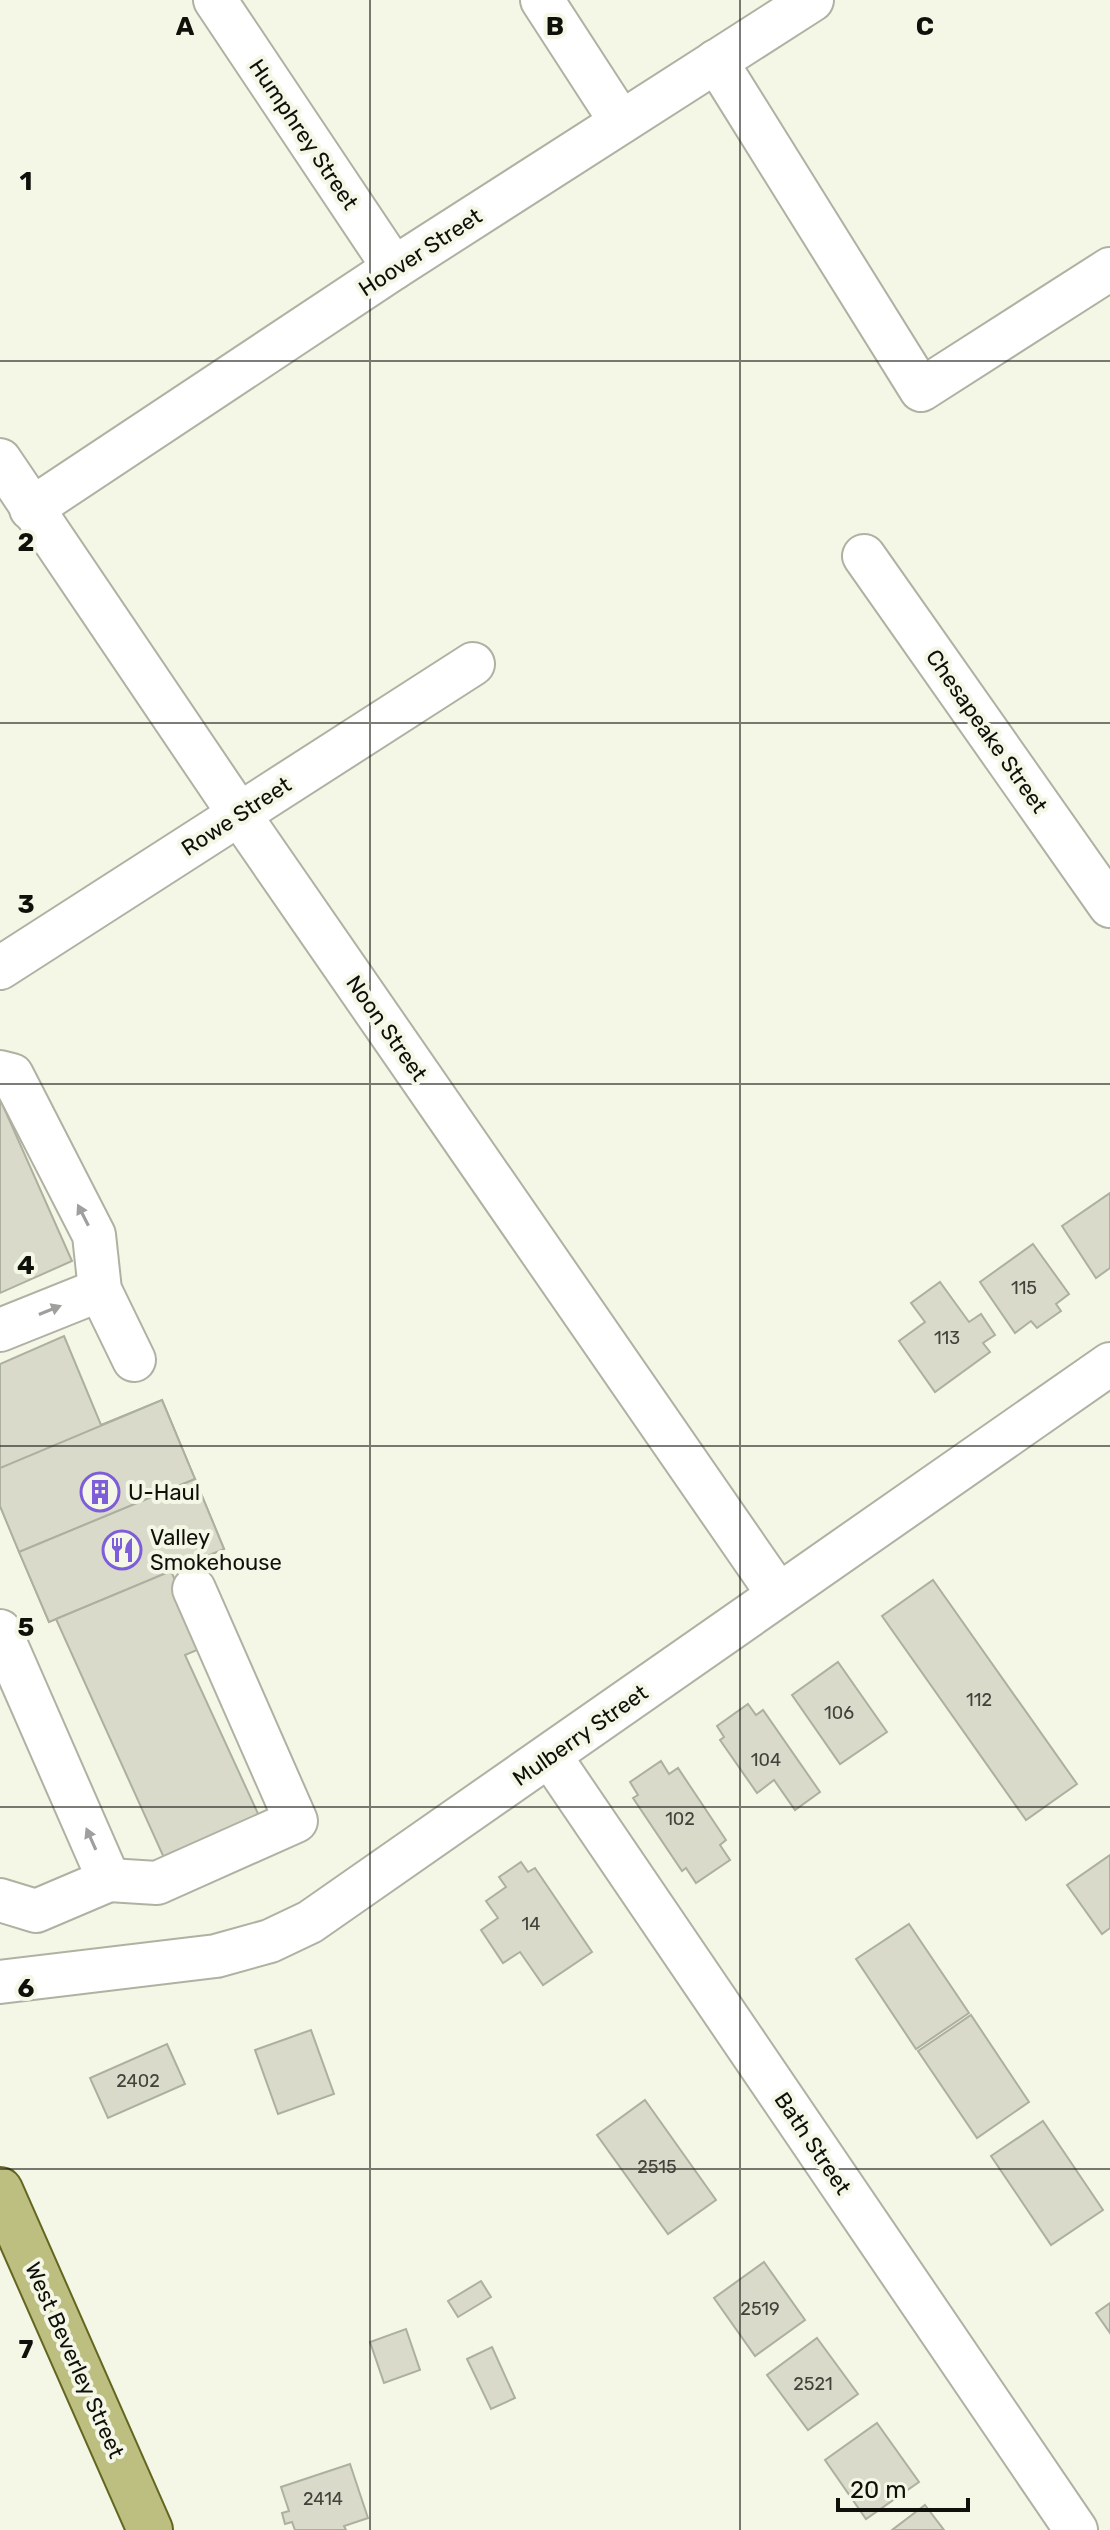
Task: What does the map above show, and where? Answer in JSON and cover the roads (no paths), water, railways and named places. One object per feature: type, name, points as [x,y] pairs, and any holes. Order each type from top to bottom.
[{"type":"main road","name":"West Beverley Street","points":[[0,2190],[150,2530]]},
{"type":"street","name":"Humphrey Street","points":[[215,0],[394,268]]},
{"type":"street","points":[[542,0],[621,122]]},
{"type":"street","name":"Hoover Street","points":[[31,509],[394,268],[812,0]]},
{"type":"street","points":[[716,61],[921,390],[1110,269]]},
{"type":"street","name":"Noon Street","points":[[0,460],[239,814],[778,1594]]},
{"type":"street","name":"Chesapeake Street","points":[[864,556],[1110,906]]},
{"type":"street","name":"Rowe Street","points":[[1,966],[473,664]]},
{"type":"street","points":[[0,1072],[12,1075],[94,1235],[100,1290],[134,1360]]},
{"type":"street","points":[[0,1330],[100,1290]]},
{"type":"street","name":"Mulberry Street","points":[[0,1982],[216,1956],[270,1941],[320,1916],[1110,1364]]},
{"type":"street","points":[[0,1900],[36,1911],[109,1880],[157,1883],[296,1821],[194,1589]]},
{"type":"street","points":[[0,1631],[109,1880]]},
{"type":"street","name":"Bath Street","points":[[550,1756],[1076,2530]]},
{"type":"place","name":"U-Haul","points":[[100,1492]]},
{"type":"place","name":"Valley Smokehouse","points":[[122,1550]]}]
